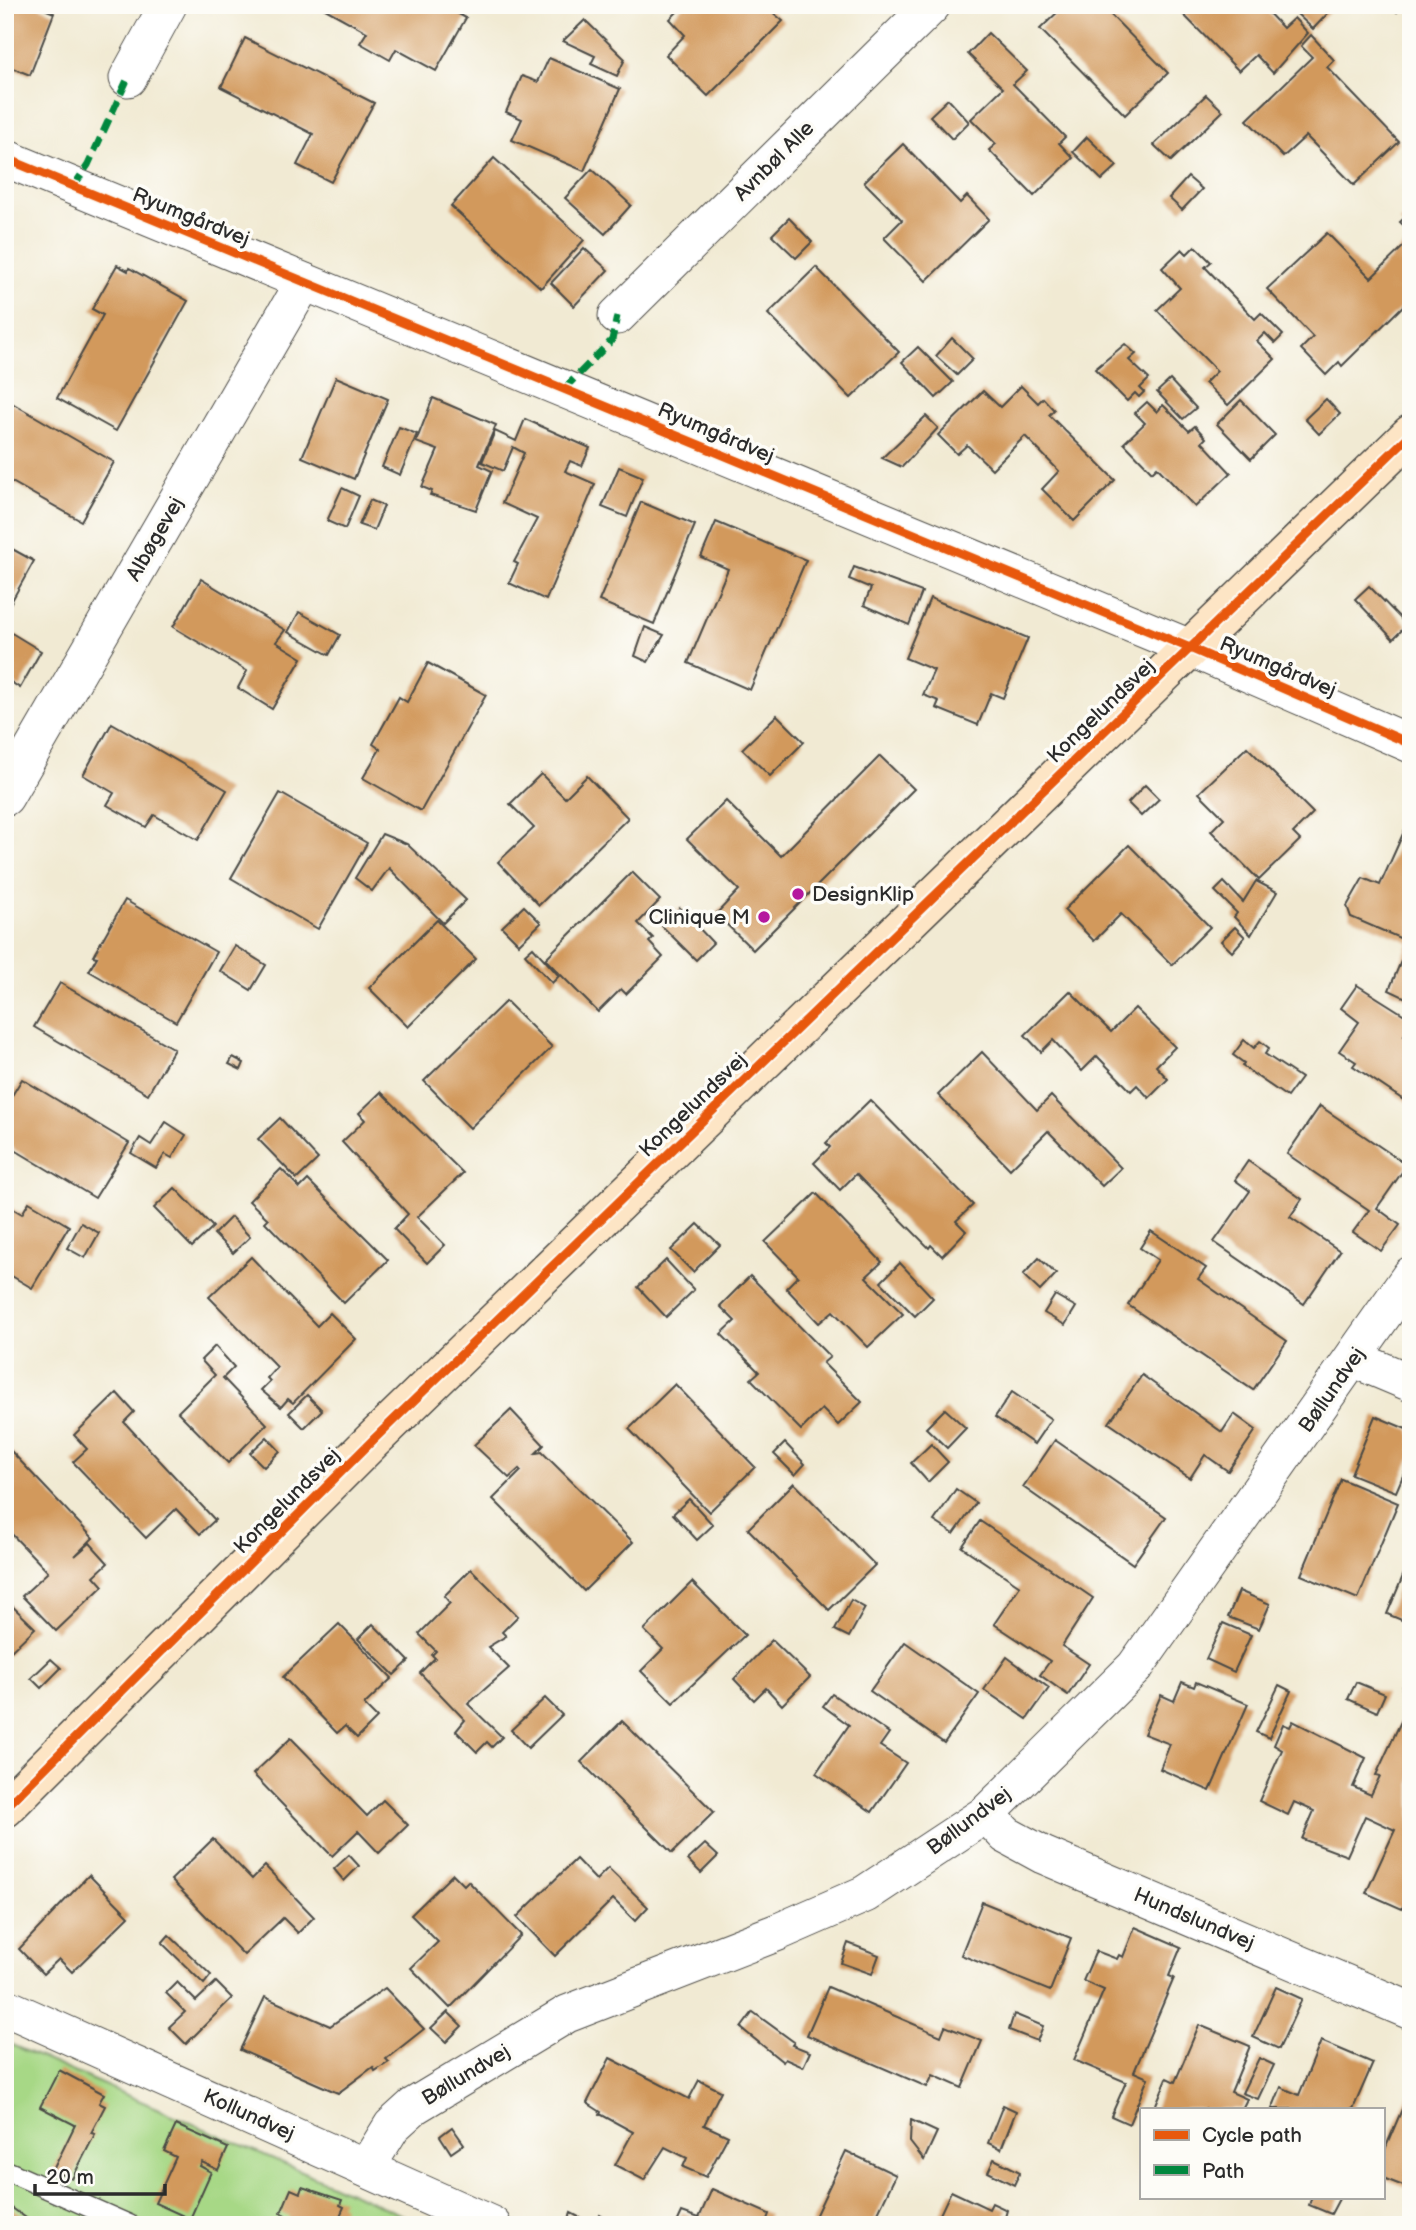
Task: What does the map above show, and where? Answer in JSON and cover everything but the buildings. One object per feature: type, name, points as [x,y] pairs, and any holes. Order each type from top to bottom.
[{"type":"street","points":[[128,78],[168,5]]},
{"type":"street","name":"Avnbøl Alle","points":[[617,316],[932,5]]},
{"type":"street","name":"Ryumgårdvej","points":[[5,158],[1190,649],[1411,744]]},
{"type":"street","name":"Albøgevej","points":[[5,797],[304,282]]},
{"type":"street","name":"Kongelundsvej","points":[[5,1808],[372,1441],[1411,434]]},
{"type":"street","name":"Bøllundvej","points":[[366,2168],[392,2126],[414,2106],[567,2014],[778,1932],[865,1894],[986,1814],[1135,1667],[1411,1275]]},
{"type":"street","points":[[1354,1359],[1411,1383]]},
{"type":"street","name":"Hundslundvej","points":[[986,1814],[1006,1835],[1043,1855],[1411,2011]]},
{"type":"street","name":"Kollundvej","points":[[5,2007],[492,2225]]},
{"type":"lane","points":[[5,2171],[130,2225]]},
{"type":"green space","points":[[5,2042],[425,2225],[5,2225]]},
{"type":"marked path","points":[[73,187],[88,165],[128,78]]},
{"type":"marked path","points":[[564,389],[612,340],[617,316]]},
{"type":"cycle path","points":[[5,158],[1190,648],[1411,744]]},
{"type":"cycle path","points":[[5,1808],[372,1441],[1411,434]]},
{"type":"place","name":"DesignKlip","points":[[798,894]]},
{"type":"place","name":"Clinique M","points":[[764,917]]}]
